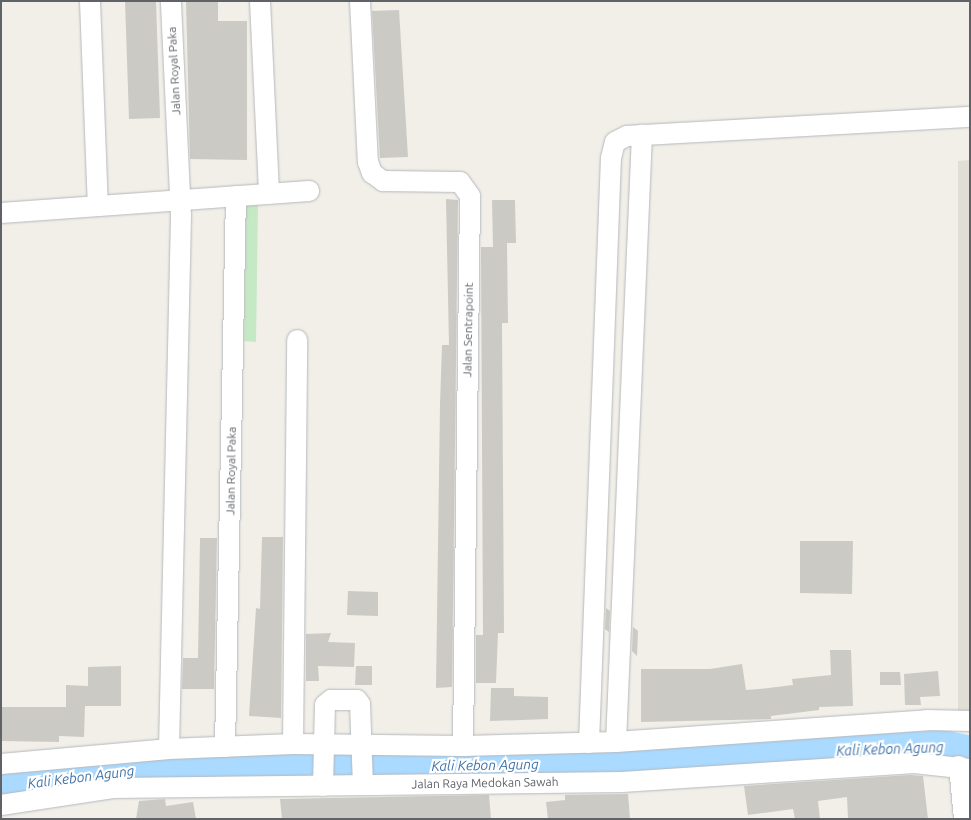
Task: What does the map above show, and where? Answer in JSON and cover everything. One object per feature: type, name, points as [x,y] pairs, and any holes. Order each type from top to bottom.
[{"type":"street","points":[[90,1],[98,206]]},
{"type":"street","name":"Jalan Royal Paka","points":[[170,749],[181,201],[171,1]]},
{"type":"street","points":[[260,1],[269,194]]},
{"type":"street","name":"Jalan Sentrapoint","points":[[360,1],[368,162],[372,173],[383,181],[460,182],[470,196],[463,746]]},
{"type":"street","points":[[589,743],[611,158],[615,142],[627,136],[970,117]]},
{"type":"street","points":[[616,742],[642,135]]},
{"type":"street","points":[[1,213],[309,191]]},
{"type":"street","name":"Jalan Royal Paka","points":[[225,747],[236,196]]},
{"type":"street","points":[[293,744],[297,340]]},
{"type":"street","points":[[323,783],[322,750],[326,703],[351,700],[360,704],[363,781]]},
{"type":"street","points":[[1,764],[170,749],[293,744],[322,750],[589,743],[927,720],[970,721]]},
{"type":"street","name":"Jalan Raya Medokan Sawah","points":[[1,805],[113,788],[363,781],[622,782],[914,763],[965,768]]},
{"type":"street","points":[[964,819],[965,768]]},
{"type":"shaded area","points":[[970,160],[970,713],[958,712],[958,161]]},
{"type":"green space","points":[[246,203],[258,203],[256,342],[244,341]]},
{"type":"building","points":[[125,1],[156,1],[160,118],[129,119]]},
{"type":"building","points":[[186,1],[218,1],[218,21],[247,21],[247,160],[190,159]]},
{"type":"building","points":[[399,10],[408,157],[380,158],[372,11]]},
{"type":"building","points":[[446,199],[458,200],[452,687],[436,688],[442,345],[449,345]]},
{"type":"building","points":[[492,200],[515,200],[516,243],[507,243],[508,323],[502,323],[504,633],[498,633],[496,683],[476,683],[476,635],[483,635],[481,247],[493,247]]},
{"type":"building","points":[[262,537],[283,537],[281,718],[249,716],[256,608],[260,609]]},
{"type":"building","points":[[200,538],[217,538],[214,689],[182,689],[183,658],[198,658]]},
{"type":"building","points":[[800,541],[853,541],[852,594],[800,593]]},
{"type":"building","points":[[348,591],[378,592],[378,616],[347,615]]},
{"type":"building","points":[[606,608],[610,611],[609,632],[605,629]]},
{"type":"building","points":[[633,627],[638,631],[637,656],[632,651]]},
{"type":"building","points":[[331,633],[328,642],[355,643],[354,667],[318,666],[319,681],[306,681],[306,634]]},
{"type":"building","points":[[830,650],[851,650],[853,706],[819,707],[819,710],[771,716],[771,719],[641,722],[641,669],[710,669],[742,664],[746,690],[759,689],[793,685],[792,679],[831,675]]},
{"type":"building","points":[[121,666],[121,706],[85,706],[84,737],[59,736],[59,742],[1,741],[1,707],[66,707],[66,685],[88,686],[88,667]]},
{"type":"building","points":[[356,666],[372,666],[372,685],[355,685]]},
{"type":"building","points":[[938,671],[940,696],[920,697],[921,705],[905,705],[904,674]]},
{"type":"building","points":[[880,672],[900,672],[901,685],[880,685]]},
{"type":"building","points":[[491,688],[514,688],[514,696],[548,697],[548,719],[490,721]]},
{"type":"building","points":[[910,775],[923,776],[928,819],[848,819],[847,797],[818,801],[820,819],[795,819],[793,809],[748,815],[744,786]]},
{"type":"building","points":[[628,794],[630,819],[548,819],[546,802],[565,800],[565,795]]},
{"type":"building","points":[[489,795],[491,819],[282,819],[280,799]]},
{"type":"building","points":[[165,799],[166,806],[193,802],[196,819],[136,819],[139,801]]},
{"type":"waterway","name":"Kali Kebon Agung","points":[[1,787],[130,769],[640,763],[942,745],[970,751]]}]
